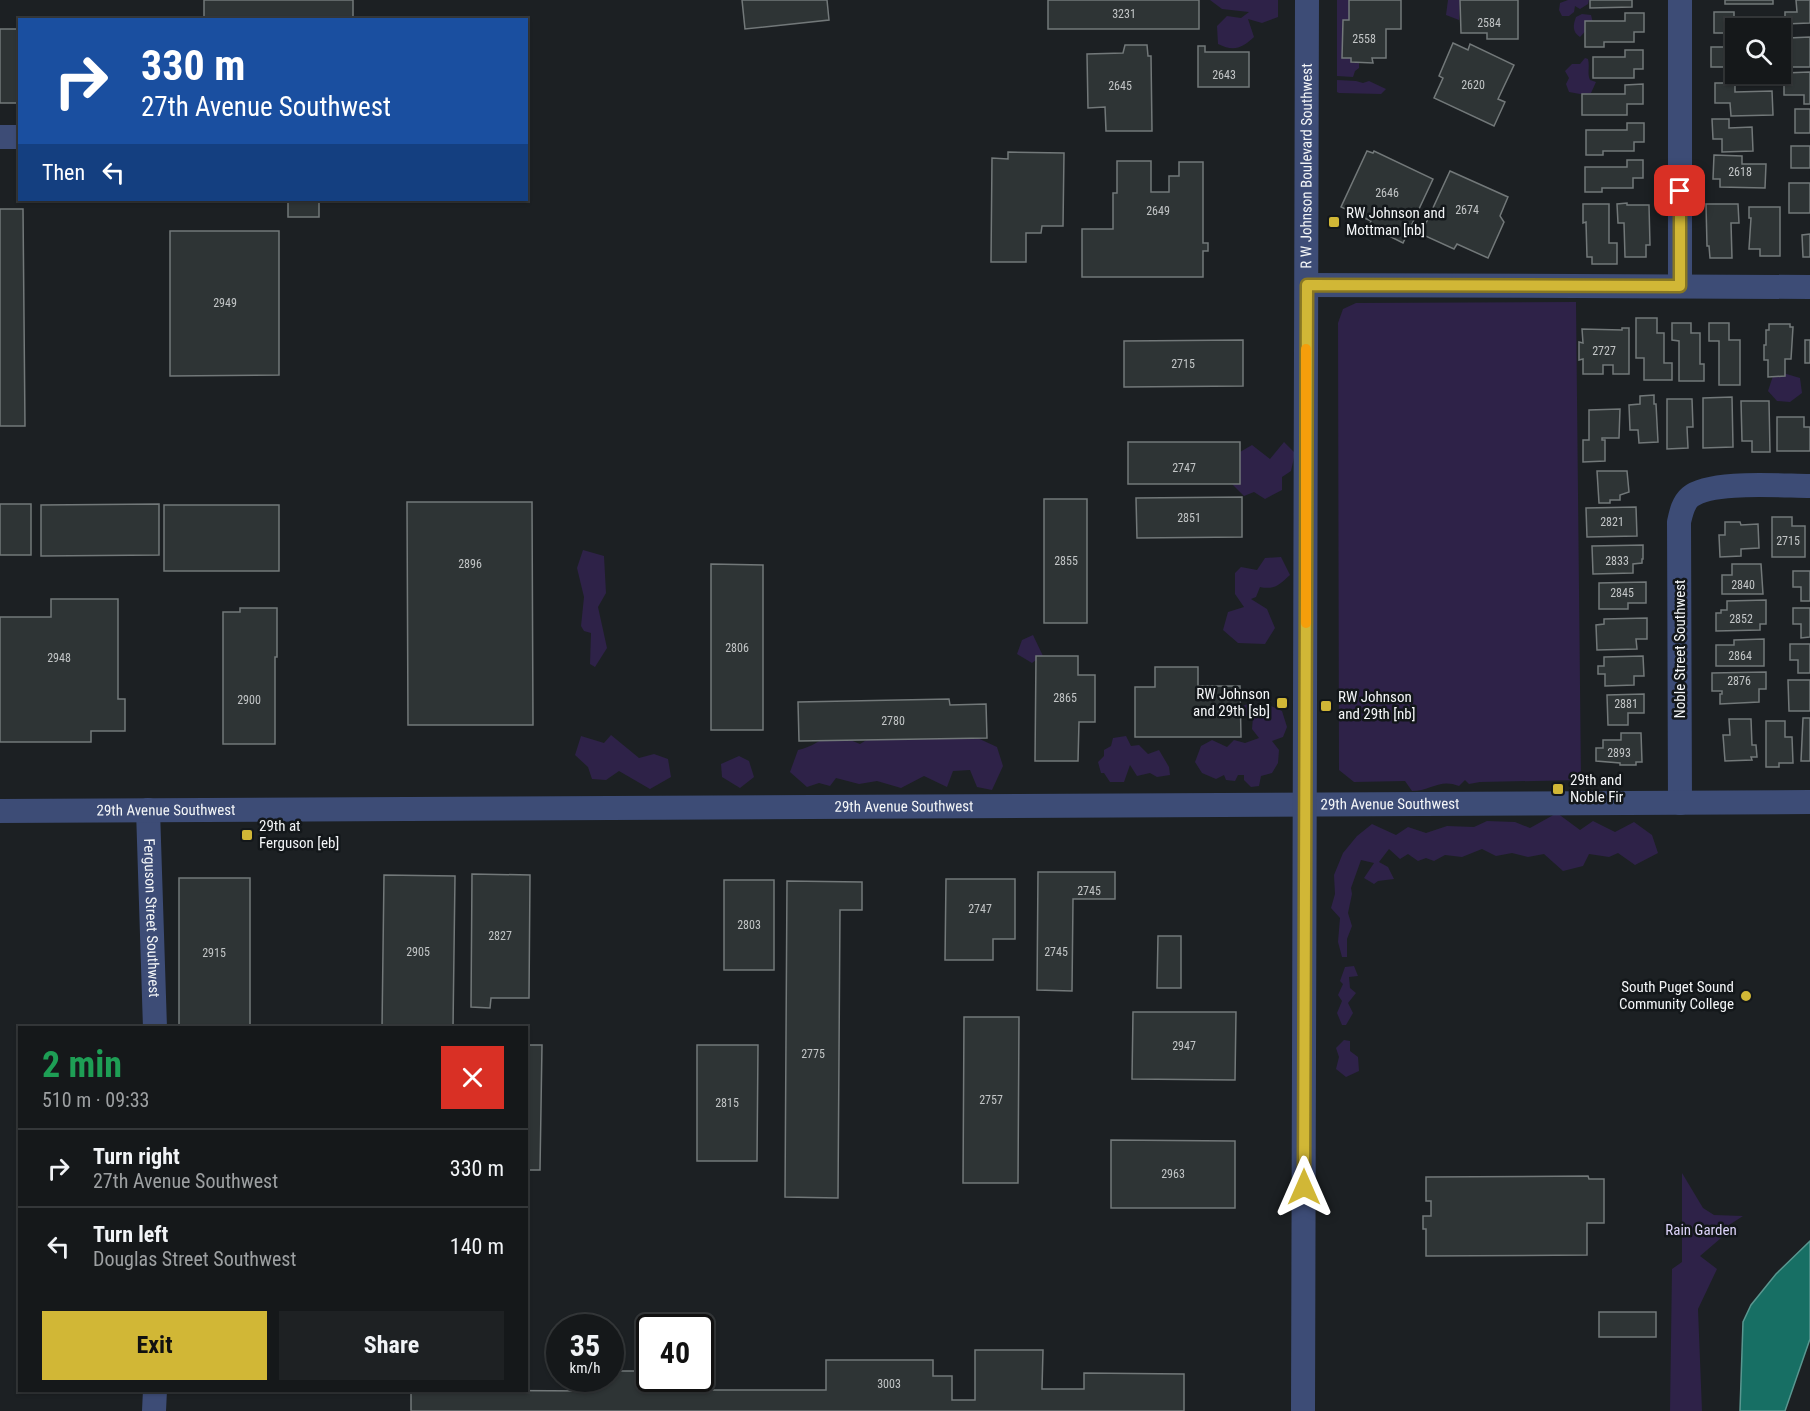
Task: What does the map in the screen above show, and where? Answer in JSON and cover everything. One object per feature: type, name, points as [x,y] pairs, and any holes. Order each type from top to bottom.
[{"type":"street","name":"R W Johnson Boulevard Southwest","points":[[1303,1411],[1307,0]]},
{"type":"street","points":[[1680,0],[1680,286]]},
{"type":"street","points":[[0,137],[18,137]]},
{"type":"street","points":[[1307,285],[1810,286]]},
{"type":"street","name":"Noble Street Southwest","points":[[1680,803],[1679,522],[1684,504],[1697,492],[1716,486],[1810,486]]},
{"type":"street","name":"29th Avenue Southwest","points":[[0,811],[1810,802]]},
{"type":"street","name":"Ferguson Street Southwest","points":[[147,810],[155,1026]]},
{"type":"street","points":[[154,1411],[155,1392]]},
{"type":"green space","points":[[1210,0],[1278,0],[1278,17],[1262,23],[1248,19],[1254,37],[1238,48],[1229,48],[1218,44],[1217,26],[1227,16],[1241,18],[1249,12],[1222,9]]},
{"type":"green space","points":[[1337,0],[1349,0],[1349,20],[1343,20],[1342,58],[1351,58],[1351,62],[1359,63],[1359,68],[1353,77],[1337,76]]},
{"type":"green space","points":[[1448,0],[1460,0],[1459,20],[1446,15]]},
{"type":"green space","points":[[1568,0],[1589,0],[1588,4],[1580,9],[1575,6],[1574,12],[1569,16],[1562,16],[1559,10],[1560,3]]},
{"type":"green space","points":[[1582,14],[1591,15],[1593,23],[1580,37],[1574,31],[1574,26],[1576,17]]},
{"type":"green space","points":[[1585,58],[1588,59],[1590,80],[1596,82],[1591,93],[1569,92],[1566,84],[1569,78],[1565,71],[1572,64],[1580,64]]},
{"type":"green space","points":[[1337,80],[1363,83],[1369,81],[1386,89],[1381,94],[1339,93],[1337,92]]},
{"type":"green space","points":[[1576,302],[1581,780],[1469,784],[1465,780],[1459,786],[1446,783],[1412,791],[1405,781],[1354,782],[1339,770],[1338,323],[1343,309],[1356,303]]},
{"type":"green space","points":[[1783,373],[1800,378],[1802,393],[1790,402],[1777,401],[1768,391],[1773,376]]},
{"type":"green space","points":[[1284,442],[1295,453],[1291,471],[1282,477],[1282,490],[1265,499],[1254,492],[1244,496],[1232,484],[1240,452],[1252,445],[1270,459]]},
{"type":"green space","points":[[583,550],[604,556],[606,593],[598,607],[607,648],[595,667],[590,664],[591,633],[584,631],[581,626],[584,597],[577,568]]},
{"type":"green space","points":[[1281,557],[1290,575],[1276,586],[1260,587],[1256,597],[1251,599],[1267,609],[1275,628],[1265,644],[1238,643],[1223,630],[1228,612],[1244,607],[1235,594],[1235,573],[1241,567],[1257,570],[1265,558]]},
{"type":"green space","points":[[1033,635],[1043,656],[1036,656],[1036,660],[1032,663],[1017,654],[1022,640]]},
{"type":"green space","points":[[1252,702],[1258,711],[1269,705],[1282,711],[1287,727],[1283,737],[1272,741],[1279,750],[1278,763],[1272,773],[1261,776],[1259,786],[1251,787],[1244,780],[1244,775],[1238,775],[1235,781],[1226,780],[1224,775],[1216,779],[1202,773],[1195,762],[1201,746],[1212,740],[1227,747],[1234,740],[1245,743],[1259,738],[1252,729],[1253,717],[1245,716],[1243,706]]},
{"type":"green space","points":[[883,730],[971,735],[997,747],[1003,766],[992,790],[977,787],[970,770],[953,771],[947,787],[924,776],[901,788],[877,781],[859,784],[836,778],[830,786],[819,783],[807,787],[790,772],[798,750],[833,733],[860,744]]},
{"type":"green space","points":[[611,735],[639,758],[654,754],[668,759],[671,777],[650,789],[619,771],[606,780],[592,779],[588,767],[575,755],[581,736],[604,743]]},
{"type":"green space","points":[[1126,736],[1131,746],[1139,745],[1148,754],[1159,750],[1169,767],[1170,775],[1157,777],[1150,773],[1137,776],[1130,765],[1124,782],[1110,782],[1104,773],[1101,773],[1098,762],[1104,756],[1104,750],[1111,746],[1113,738]]},
{"type":"green space","points":[[739,756],[749,761],[754,777],[740,788],[722,777],[721,764]]},
{"type":"green space","points":[[1557,813],[1580,830],[1593,821],[1615,832],[1634,822],[1652,835],[1658,853],[1635,865],[1618,853],[1609,857],[1589,854],[1583,866],[1563,871],[1544,854],[1528,857],[1512,853],[1496,856],[1482,849],[1462,857],[1445,855],[1434,861],[1426,858],[1418,861],[1408,854],[1400,859],[1389,849],[1379,862],[1388,867],[1394,879],[1378,881],[1374,884],[1364,878],[1374,863],[1361,860],[1351,888],[1348,913],[1352,926],[1347,939],[1347,957],[1342,957],[1338,942],[1340,918],[1331,908],[1335,894],[1334,875],[1343,853],[1357,836],[1372,824],[1396,835],[1408,827],[1426,833],[1447,826],[1474,827],[1487,821],[1515,822],[1530,828]]},
{"type":"green space","points":[[1354,966],[1358,976],[1349,977],[1350,988],[1356,993],[1348,1003],[1353,1013],[1346,1025],[1342,1025],[1337,1013],[1342,1001],[1338,995],[1343,984],[1340,981],[1345,967]]},
{"type":"green space","points":[[1344,1040],[1350,1041],[1350,1051],[1358,1057],[1359,1071],[1346,1077],[1336,1069],[1339,1057],[1336,1048]]},
{"type":"green space","name":"Rain Garden","points":[[1682,1173],[1703,1208],[1714,1215],[1743,1216],[1726,1227],[1721,1238],[1700,1256],[1717,1269],[1698,1309],[1702,1411],[1670,1411],[1672,1269],[1682,1262]]},
{"type":"shaded area","points":[[1810,1241],[1810,1339],[1785,1411],[1740,1411],[1743,1322],[1751,1305],[1776,1274]]},
{"type":"building","points":[[204,0],[353,0],[353,18],[204,18]]},
{"type":"building","points":[[742,0],[827,0],[829,20],[745,29]]},
{"type":"building","points":[[1048,0],[1199,0],[1199,29],[1048,29]]},
{"type":"building","points":[[1349,0],[1401,0],[1401,29],[1386,29],[1386,58],[1372,58],[1373,63],[1351,62],[1351,58],[1342,58],[1343,20],[1349,20]]},
{"type":"building","points":[[1460,0],[1518,0],[1518,39],[1487,39],[1487,33],[1461,33]]},
{"type":"building","points":[[1590,0],[1632,0],[1632,7],[1590,8]]},
{"type":"building","points":[[1725,0],[1773,0],[1773,4],[1725,4]]},
{"type":"building","points":[[1796,0],[1810,0],[1810,23],[1791,24],[1791,18],[1785,18],[1785,12],[1797,12]]},
{"type":"building","points":[[1714,12],[1734,12],[1734,18],[1725,18],[1725,43],[1724,33],[1714,33]]},
{"type":"building","points":[[1625,13],[1644,13],[1644,32],[1634,32],[1634,42],[1604,42],[1604,47],[1585,47],[1585,21],[1625,21]]},
{"type":"building","points":[[0,29],[18,29],[18,103],[0,103]]},
{"type":"building","points":[[1810,37],[1810,67],[1791,67],[1791,38]]},
{"type":"building","points":[[1453,43],[1468,50],[1470,44],[1514,65],[1498,99],[1505,102],[1494,126],[1434,98],[1443,78],[1439,76]]},
{"type":"building","points":[[1125,45],[1147,45],[1148,56],[1151,56],[1152,131],[1106,131],[1105,107],[1088,108],[1087,54],[1123,53]]},
{"type":"building","points":[[1198,46],[1205,46],[1205,52],[1249,52],[1249,87],[1198,87]]},
{"type":"building","points":[[1711,47],[1725,47],[1725,67],[1711,67]]},
{"type":"building","points":[[1625,50],[1643,50],[1643,69],[1634,69],[1634,78],[1593,78],[1593,57],[1625,57]]},
{"type":"building","points":[[1810,72],[1810,104],[1804,104],[1804,95],[1784,95],[1784,84],[1791,84],[1791,73]]},
{"type":"building","points":[[1715,83],[1735,84],[1735,92],[1772,91],[1773,115],[1731,116],[1730,103],[1715,103]]},
{"type":"building","points":[[1643,84],[1643,104],[1627,104],[1627,115],[1582,115],[1582,94],[1625,94],[1625,85]]},
{"type":"building","points":[[1795,109],[1810,109],[1810,133],[1795,133]]},
{"type":"building","points":[[1712,119],[1729,119],[1729,128],[1752,127],[1753,151],[1722,152],[1722,139],[1713,139]]},
{"type":"building","points":[[1627,123],[1644,123],[1644,142],[1634,142],[1634,151],[1603,151],[1603,155],[1586,155],[1586,130],[1627,130]]},
{"type":"building","points":[[1791,146],[1810,146],[1810,168],[1791,168]]},
{"type":"building","points":[[1367,151],[1373,153],[1374,151],[1433,179],[1403,243],[1369,226],[1371,221],[1341,207]]},
{"type":"building","points":[[1008,152],[1064,153],[1063,226],[1042,226],[1041,233],[1026,233],[1026,262],[991,262],[992,158],[1008,159]]},
{"type":"building","points":[[1714,155],[1742,156],[1742,164],[1766,164],[1765,188],[1720,187],[1720,179],[1713,179]]},
{"type":"building","points":[[1627,160],[1643,160],[1643,178],[1633,178],[1633,188],[1602,188],[1602,192],[1585,192],[1585,167],[1627,167]]},
{"type":"building","points":[[1117,161],[1151,161],[1151,192],[1169,192],[1169,176],[1179,176],[1179,162],[1203,162],[1203,243],[1208,243],[1208,251],[1203,251],[1203,277],[1082,277],[1082,229],[1113,229],[1113,193],[1117,193]]},
{"type":"building","points":[[1450,171],[1508,197],[1500,216],[1504,222],[1488,258],[1457,244],[1454,249],[1421,234]]},
{"type":"building","points":[[1789,183],[1810,183],[1810,213],[1789,213]]},
{"type":"building","points":[[288,201],[319,201],[319,217],[288,217]]},
{"type":"building","points":[[1627,203],[1627,205],[1649,205],[1650,245],[1646,245],[1646,257],[1625,257],[1624,223],[1618,223],[1617,204]]},
{"type":"building","points":[[1583,204],[1609,204],[1609,243],[1617,243],[1617,264],[1592,264],[1592,257],[1587,257]]},
{"type":"building","points":[[1706,204],[1738,204],[1739,223],[1731,223],[1732,258],[1710,258],[1709,246],[1707,246]]},
{"type":"building","points":[[1749,207],[1780,207],[1780,256],[1760,256],[1760,249],[1749,249],[1751,218],[1749,218]]},
{"type":"building","points":[[0,209],[23,209],[25,426],[0,426]]},
{"type":"building","points":[[170,231],[279,231],[279,375],[170,376]]},
{"type":"building","points":[[1810,234],[1810,257],[1803,257],[1802,235]]},
{"type":"building","points":[[1636,318],[1657,318],[1657,333],[1664,333],[1664,363],[1672,363],[1672,380],[1644,380],[1644,358],[1636,358]]},
{"type":"building","points":[[1672,323],[1691,323],[1691,333],[1700,333],[1700,364],[1704,364],[1704,381],[1679,381],[1679,341],[1672,340]]},
{"type":"building","points":[[1709,323],[1729,323],[1729,340],[1740,340],[1740,385],[1719,385],[1719,341],[1709,341]]},
{"type":"building","points":[[1769,324],[1790,324],[1790,327],[1793,327],[1791,359],[1785,359],[1785,376],[1768,377],[1768,360],[1764,360],[1764,345],[1766,345],[1766,330],[1769,330]]},
{"type":"building","points":[[1622,328],[1629,328],[1629,374],[1613,374],[1613,365],[1603,365],[1603,374],[1583,374],[1583,359],[1579,360],[1579,342],[1583,343],[1582,329],[1622,330]]},
{"type":"building","points":[[1243,340],[1243,386],[1124,387],[1124,341]]},
{"type":"building","points":[[1805,340],[1810,340],[1810,363],[1805,363]]},
{"type":"building","points":[[1654,395],[1658,442],[1639,443],[1638,430],[1630,430],[1629,405],[1640,404],[1640,396]]},
{"type":"building","points":[[1732,397],[1733,447],[1703,448],[1703,398]]},
{"type":"building","points":[[1667,399],[1692,399],[1693,427],[1687,427],[1688,448],[1667,449]]},
{"type":"building","points":[[1741,401],[1769,401],[1770,452],[1752,452],[1752,441],[1742,441]]},
{"type":"building","points":[[1620,409],[1619,438],[1602,438],[1605,440],[1605,461],[1583,462],[1583,440],[1589,440],[1589,410]]},
{"type":"building","points":[[1777,417],[1804,417],[1804,427],[1810,427],[1810,451],[1777,451]]},
{"type":"building","points":[[1128,442],[1240,442],[1240,484],[1128,484]]},
{"type":"building","points":[[1597,471],[1627,471],[1629,492],[1620,495],[1620,500],[1599,503]]},
{"type":"building","points":[[1242,497],[1242,537],[1137,538],[1136,498]]},
{"type":"building","points":[[1044,499],[1087,499],[1087,623],[1044,623]]},
{"type":"building","points":[[407,502],[532,502],[533,725],[408,725]]},
{"type":"building","points":[[0,504],[31,504],[31,555],[0,555]]},
{"type":"building","points":[[159,504],[159,555],[41,556],[41,505]]},
{"type":"building","points":[[164,505],[279,505],[279,571],[164,571]]},
{"type":"building","points":[[1636,507],[1637,536],[1587,537],[1586,508]]},
{"type":"building","points":[[1772,517],[1792,517],[1792,526],[1805,526],[1805,557],[1772,557]]},
{"type":"building","points":[[1725,522],[1740,522],[1741,525],[1758,524],[1759,548],[1741,549],[1741,556],[1720,557],[1719,535],[1725,535]]},
{"type":"building","points":[[1643,545],[1642,563],[1633,564],[1633,573],[1593,574],[1592,546]]},
{"type":"building","points":[[711,564],[763,565],[763,730],[711,730]]},
{"type":"building","points":[[1732,564],[1761,564],[1763,594],[1722,594],[1722,575],[1732,575]]},
{"type":"building","points":[[1793,571],[1810,571],[1810,601],[1801,601],[1801,587],[1793,587]]},
{"type":"building","points":[[1646,582],[1646,603],[1628,603],[1628,609],[1599,609],[1599,583]]},
{"type":"building","points":[[51,599],[118,599],[118,699],[125,699],[125,731],[91,731],[91,742],[0,742],[0,617],[51,617]]},
{"type":"building","points":[[1766,600],[1766,624],[1760,624],[1760,630],[1716,631],[1716,613],[1727,610],[1727,601]]},
{"type":"building","points":[[240,608],[277,608],[275,744],[223,744],[223,612],[240,612]]},
{"type":"building","points":[[1793,608],[1810,608],[1810,637],[1801,638],[1801,624],[1793,624]]},
{"type":"building","points":[[1647,618],[1647,639],[1636,639],[1637,649],[1597,650],[1596,625],[1604,624],[1604,619]]},
{"type":"building","points":[[1764,639],[1764,666],[1716,666],[1716,645],[1734,645],[1734,640]]},
{"type":"building","points":[[1790,644],[1810,644],[1810,673],[1798,673],[1798,660],[1790,660]]},
{"type":"building","points":[[1036,656],[1078,656],[1078,675],[1095,675],[1095,722],[1079,722],[1078,761],[1035,761]]},
{"type":"building","points":[[1643,656],[1644,676],[1634,676],[1634,685],[1605,686],[1605,674],[1598,674],[1598,666],[1604,666],[1604,657]]},
{"type":"building","points":[[1155,667],[1198,667],[1198,686],[1240,686],[1241,737],[1135,737],[1135,687],[1155,687]]},
{"type":"building","points":[[1766,672],[1766,689],[1759,689],[1759,702],[1720,704],[1722,691],[1712,691],[1712,673]]},
{"type":"building","points":[[1788,680],[1810,680],[1810,711],[1789,711]]},
{"type":"building","points":[[1644,694],[1644,713],[1628,713],[1628,725],[1608,725],[1607,695]]},
{"type":"building","points":[[949,699],[950,705],[986,704],[987,738],[799,741],[798,702]]},
{"type":"building","points":[[1803,718],[1810,718],[1810,761],[1801,761]]},
{"type":"building","points":[[1729,719],[1751,719],[1752,745],[1756,745],[1757,757],[1751,757],[1752,760],[1725,761],[1723,735],[1730,735]]},
{"type":"building","points":[[1766,721],[1785,721],[1785,737],[1792,737],[1793,763],[1779,763],[1779,767],[1766,767]]},
{"type":"building","points":[[1621,733],[1641,733],[1642,762],[1636,762],[1636,765],[1620,765],[1620,763],[1596,761],[1596,748],[1603,748],[1603,740],[1621,740]]},
{"type":"building","points":[[1038,872],[1115,872],[1115,899],[1073,899],[1072,991],[1037,990]]},
{"type":"building","points":[[472,874],[530,875],[529,998],[491,998],[490,1008],[471,1007]]},
{"type":"building","points":[[384,875],[455,876],[453,1026],[382,1026]]},
{"type":"building","points":[[179,878],[250,878],[250,1026],[179,1026]]},
{"type":"building","points":[[946,879],[1015,879],[1015,939],[993,939],[993,960],[945,960]]},
{"type":"building","points":[[724,880],[774,880],[774,970],[724,970]]},
{"type":"building","points":[[787,881],[862,882],[862,910],[840,910],[838,1198],[785,1197]]},
{"type":"building","points":[[1158,936],[1181,936],[1181,988],[1157,988]]},
{"type":"building","points":[[1133,1012],[1236,1012],[1235,1080],[1132,1079]]},
{"type":"building","points":[[964,1017],[1019,1017],[1018,1183],[963,1183]]},
{"type":"building","points":[[528,1045],[542,1045],[540,1170],[528,1170]]},
{"type":"building","points":[[697,1045],[758,1045],[757,1161],[697,1161]]},
{"type":"building","points":[[1111,1140],[1235,1141],[1235,1208],[1111,1208]]},
{"type":"building","points":[[1588,1176],[1589,1179],[1604,1179],[1604,1223],[1587,1223],[1587,1255],[1426,1256],[1426,1229],[1423,1229],[1423,1216],[1431,1216],[1431,1201],[1426,1201],[1426,1177]]},
{"type":"building","points":[[1599,1312],[1656,1312],[1656,1337],[1599,1337]]},
{"type":"building","points":[[975,1350],[1043,1350],[1042,1389],[1084,1389],[1084,1373],[1184,1374],[1184,1411],[411,1411],[411,1392],[624,1392],[624,1371],[636,1371],[636,1392],[826,1390],[826,1360],[933,1360],[933,1376],[952,1376],[952,1400],[975,1400]]},
{"type":"slow traffic","points":[[1306,349],[1306,623]]},
{"type":"place","name":"RW Johnson and Mottman [nb]","points":[[1334,222]]},
{"type":"place","name":"RW Johnson and 29th [sb]","points":[[1282,703]]},
{"type":"place","name":"RW Johnson and 29th [nb]","points":[[1326,706]]},
{"type":"place","name":"29th and Noble Fir","points":[[1558,789]]},
{"type":"place","name":"29th at Ferguson [eb]","points":[[247,835]]},
{"type":"place","name":"South Puget Sound Community College","points":[[1746,996]]},
{"type":"route","points":[[1304,1187],[1307,285],[1680,286],[1680,191]]}]
